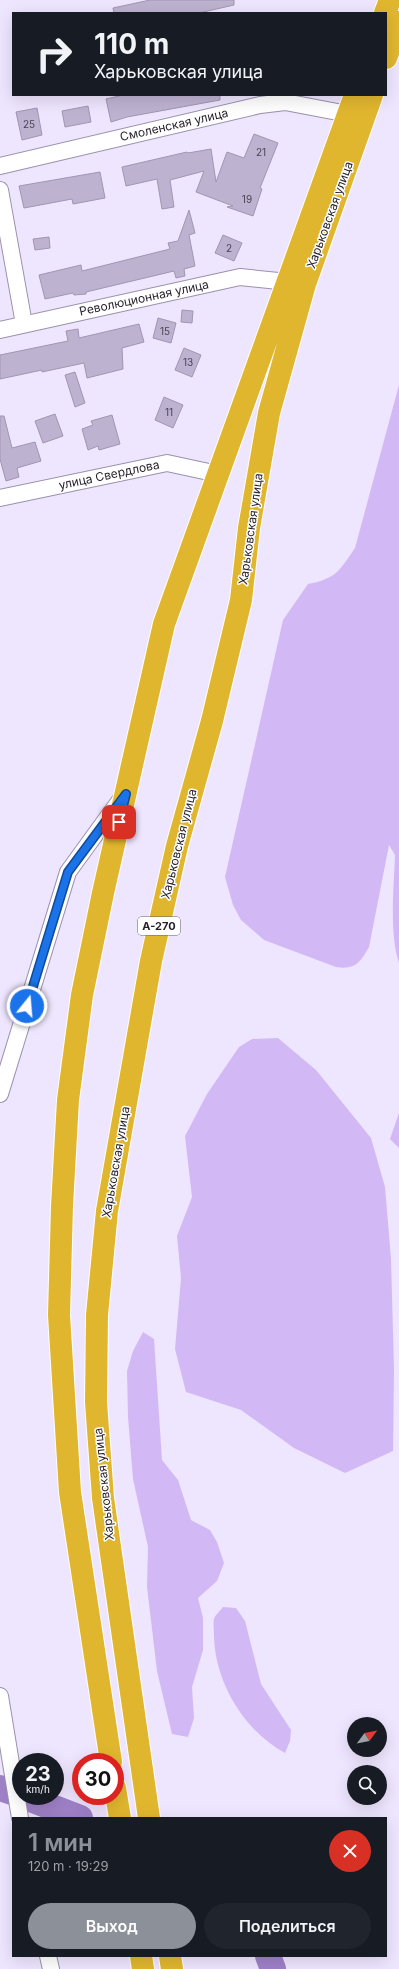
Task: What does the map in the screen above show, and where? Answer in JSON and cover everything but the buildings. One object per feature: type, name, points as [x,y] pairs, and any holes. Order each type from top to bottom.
[{"type":"highway","points":[[385,12],[390,0]]},
{"type":"highway","points":[[387,55],[399,22]]},
{"type":"highway","name":"Харьковская улица","points":[[149,1817],[103,1498],[97,1418],[97,1315],[107,1211],[151,961],[177,846],[212,721],[241,600],[249,528],[269,413],[305,284],[372,96]]},
{"type":"highway","name":"Харьковская улица","points":[[110,1753],[70,1492],[59,1315],[62,1206],[69,1093],[82,995],[164,624],[352,104]]},
{"type":"highway","points":[[118,1805],[120,1817]]},
{"type":"highway","points":[[141,1957],[143,1969]]},
{"type":"highway","points":[[170,1957],[172,1969]]},
{"type":"street","name":"Смоленская улица","points":[[0,166],[260,105],[285,102],[352,104]]},
{"type":"street","points":[[0,190],[24,324]]},
{"type":"street","name":"Революционная улица","points":[[0,330],[240,277],[288,282]]},
{"type":"street","name":"улица Свердлова","points":[[0,498],[167,463],[218,474]]},
{"type":"street","points":[[0,1094],[68,872],[126,794]]},
{"type":"street","points":[[0,1696],[20,1817]]},
{"type":"street","points":[[48,1957],[51,1969]]},
{"type":"shaded area","points":[[399,385],[399,963],[393,924],[395,855],[389,845],[369,947],[360,961],[352,966],[343,968],[336,967],[264,940],[241,920],[233,905],[225,877],[283,620],[308,584],[331,576],[341,568],[355,548]]},
{"type":"shaded area","points":[[278,1038],[316,1070],[371,1138],[385,1187],[391,1259],[394,1370],[393,1451],[345,1473],[294,1448],[241,1410],[186,1392],[175,1349],[181,1278],[177,1236],[192,1197],[185,1136],[207,1094],[239,1047],[252,1039]]},
{"type":"shaded area","points":[[399,1113],[399,1148],[390,1139]]},
{"type":"shaded area","points":[[143,1332],[154,1339],[162,1460],[178,1480],[191,1520],[210,1530],[217,1542],[224,1563],[217,1581],[198,1598],[203,1618],[203,1650],[192,1687],[194,1718],[188,1737],[172,1734],[157,1671],[147,1587],[148,1547],[133,1479],[128,1417],[127,1371],[133,1351]]},
{"type":"shaded area","points":[[223,1607],[236,1608],[245,1621],[261,1684],[291,1730],[290,1741],[285,1753],[257,1732],[234,1703],[226,1687],[219,1669],[215,1652],[214,1626],[215,1617]]},
{"type":"waterway","points":[[0,1788],[12,1792]]},
{"type":"waterway","points":[[46,1805],[77,1817]]},
{"type":"waterway","points":[[268,1957],[273,1969]]},
{"type":"route","points":[[27,1006],[68,872],[126,794],[119,822]]}]
